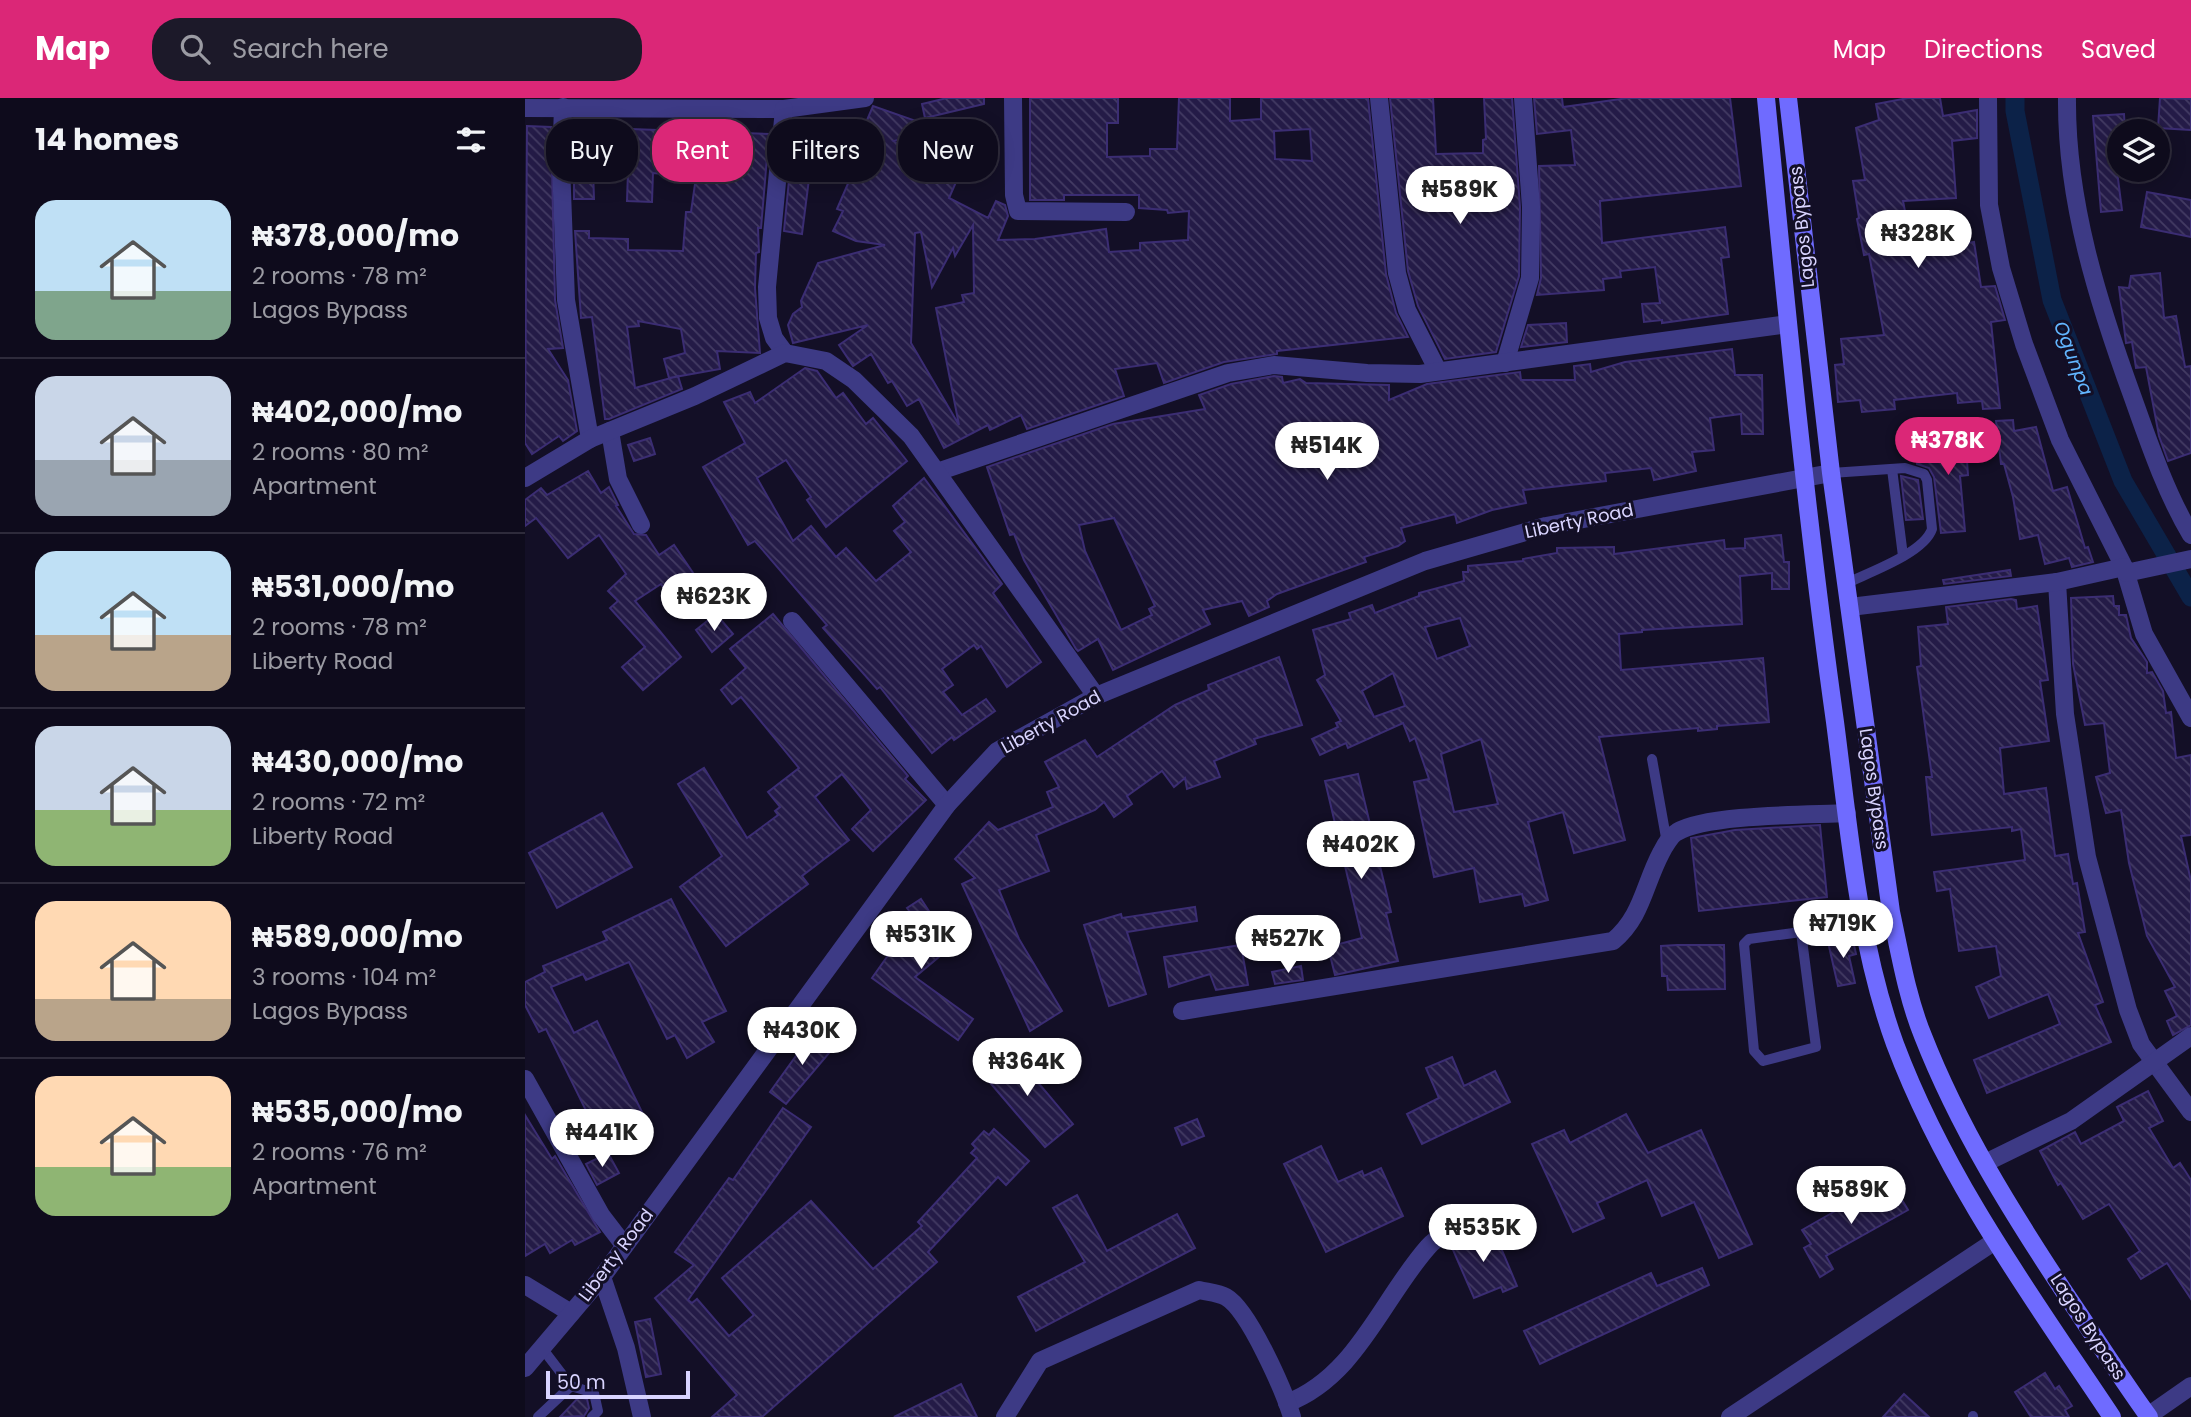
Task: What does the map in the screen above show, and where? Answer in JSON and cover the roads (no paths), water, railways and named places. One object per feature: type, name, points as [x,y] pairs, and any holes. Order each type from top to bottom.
[{"type":"main road","name":"Lagos Bypass","points":[[1766,98],[1804,476],[1862,918],[1895,1043],[1959,1180],[1995,1241],[2112,1417]]},
{"type":"main road","name":"Lagos Bypass","points":[[1788,98],[1831,473],[1891,912],[1903,974],[1921,1034],[1950,1100],[2017,1220],[2148,1417]]},
{"type":"street","points":[[525,108],[609,102],[784,109],[866,98]]},
{"type":"street","points":[[1013,98],[1014,195],[1018,211],[1126,212]]},
{"type":"street","points":[[1379,98],[1397,273],[1407,310],[1438,371]]},
{"type":"street","points":[[1504,363],[1531,278],[1531,207],[1523,98]]},
{"type":"street","points":[[1987,98],[1989,205],[2001,268],[2024,344],[2060,440],[2125,570],[2144,634],[2191,718]]},
{"type":"street","points":[[2067,98],[2078,214],[2110,335],[2146,436],[2191,535]]},
{"type":"street","points":[[563,107],[561,164],[566,300],[590,439]]},
{"type":"street","points":[[784,109],[767,287],[768,318],[774,338],[785,353]]},
{"type":"street","points":[[937,472],[1228,373],[1274,365],[1367,373],[1438,371],[1788,324]]},
{"type":"street","points":[[525,478],[590,439],[695,396],[785,353],[826,361],[854,380],[911,436],[1096,696]]},
{"type":"street","points":[[610,431],[618,479],[641,525]]},
{"type":"street","name":"Liberty Road","points":[[525,1368],[601,1277],[947,805],[997,751],[1096,696],[1378,579],[1478,544],[1546,526],[1831,473]]},
{"type":"street","points":[[1850,607],[2057,582],[2191,559]]},
{"type":"street","points":[[2057,582],[2065,714],[2087,857],[2128,1010],[2141,1044],[2191,1112]]},
{"type":"street","points":[[792,621],[947,805]]},
{"type":"street","points":[[1182,1011],[1613,941],[1628,929],[1641,907],[1667,845],[1676,832],[1714,822],[1847,813]]},
{"type":"street","points":[[1985,1163],[2071,1121],[2191,1035]]},
{"type":"street","points":[[525,1079],[601,1215],[624,1245]]},
{"type":"street","points":[[1005,1417],[1040,1361],[1199,1290],[1227,1297],[1243,1314],[1280,1383],[1289,1410],[1343,1366],[1428,1247],[1463,1222]]},
{"type":"street","points":[[1730,1417],[1995,1241]]},
{"type":"street","points":[[601,1277],[626,1348],[642,1417]]},
{"type":"street","points":[[525,1285],[571,1313]]},
{"type":"street","points":[[2148,1417],[2191,1386]]},
{"type":"lane","points":[[1892,469],[1903,556]]},
{"type":"lane","points":[[1831,473],[1917,470],[1927,481],[1932,529],[1921,545],[1847,583]]},
{"type":"lane","points":[[1652,759],[1667,845]]},
{"type":"lane","points":[[1801,932],[1816,1047],[1763,1060],[1754,1051],[1744,944],[1749,939],[1801,932],[1862,918]]},
{"type":"lane","points":[[542,1348],[571,1386],[594,1393],[598,1411],[591,1417]]},
{"type":"lane","points":[[538,1417],[571,1386]]},
{"type":"waterway","name":"Ogunpa","points":[[2015,98],[2015,111],[2052,300],[2123,481],[2191,597]]}]
